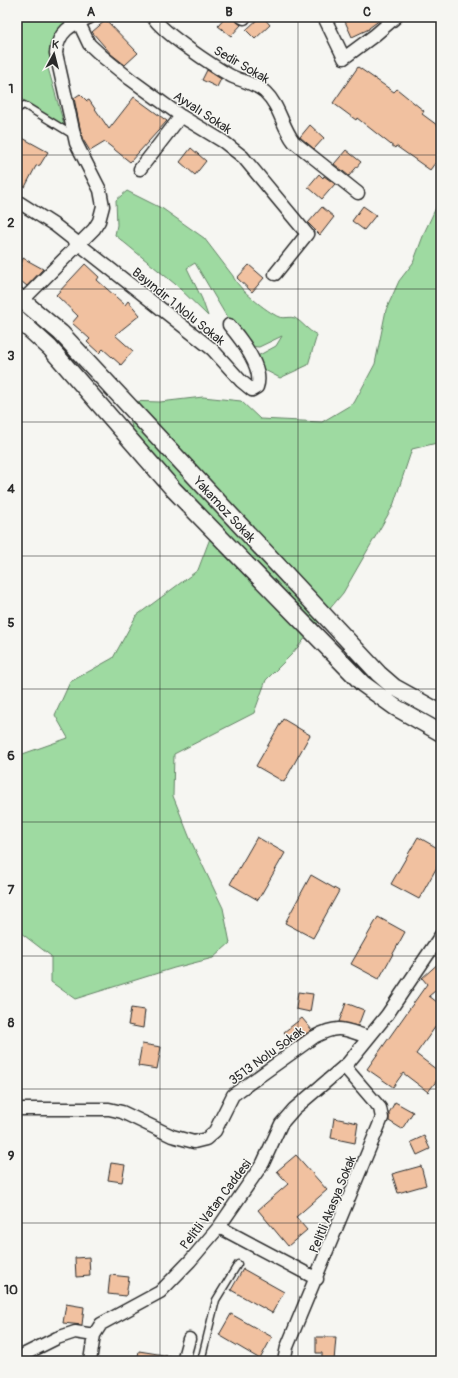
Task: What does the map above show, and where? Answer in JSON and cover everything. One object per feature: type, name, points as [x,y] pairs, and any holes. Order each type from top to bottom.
[{"type":"main road","name":"Yakamoz Sokak","points":[[19,300],[61,333],[379,674],[394,687],[441,713]]},
{"type":"main road","name":"Yakamoz Sokak","points":[[17,318],[50,348],[174,490],[363,684],[395,707],[441,733]]},
{"type":"street","points":[[19,300],[80,244],[99,221],[103,206],[100,190],[78,151],[56,53],[57,41],[65,30],[90,17]]},
{"type":"street","name":"Sedir Sokak","points":[[153,17],[170,35],[231,76],[264,91],[281,115],[289,135],[294,142],[358,193]]},
{"type":"street","points":[[324,17],[344,58],[396,17]]},
{"type":"street","name":"Ayvalı Sokak","points":[[79,23],[83,35],[93,49],[130,79],[181,116],[224,142],[243,157],[307,234],[275,274]]},
{"type":"street","points":[[140,169],[181,116]]},
{"type":"street","points":[[17,201],[56,226],[80,244]]},
{"type":"street","name":"Bayındır 1 Nolu Sokak","points":[[80,244],[212,349],[241,381],[252,390],[257,388],[259,376],[250,355],[229,325]]},
{"type":"street","name":"Pelitli Vatan Caddesi","points":[[94,1335],[101,1324],[106,1320],[160,1292],[179,1273],[219,1227],[264,1163],[281,1124],[294,1109],[344,1066],[387,1015],[437,948],[441,935]]},
{"type":"street","name":"3513 Nolu Sokak","points":[[17,1109],[109,1109],[122,1112],[172,1136],[194,1142],[206,1139],[215,1131],[233,1095],[314,1037],[329,1030],[342,1028],[368,1037]]},
{"type":"street","name":"Pelitli Akasya Sokak","points":[[284,1361],[287,1347],[382,1118],[380,1108],[344,1066]]},
{"type":"street","points":[[219,1227],[316,1279]]},
{"type":"street","points":[[17,1358],[57,1338],[75,1332],[94,1335],[90,1361]]},
{"type":"street","points":[[183,1361],[189,1339]]},
{"type":"lane","points":[[17,109],[24,105],[74,135]]},
{"type":"lane","points":[[201,1361],[216,1300],[238,1264]]},
{"type":"green space","points":[[17,17],[107,17],[61,30],[54,43],[48,68],[65,128],[17,96]]},
{"type":"green space","points":[[127,191],[163,209],[204,238],[240,287],[260,305],[279,317],[295,318],[317,335],[308,365],[280,378],[261,368],[254,358],[276,346],[282,336],[259,347],[244,346],[195,263],[187,268],[202,299],[208,316],[175,284],[115,235],[117,225],[116,200]]},
{"type":"green space","points":[[441,197],[441,442],[412,449],[393,506],[343,593],[292,654],[266,680],[254,713],[174,754],[173,796],[191,841],[223,908],[230,943],[213,958],[174,968],[75,999],[51,982],[51,956],[21,933],[17,934],[17,756],[68,738],[55,715],[70,682],[113,658],[136,616],[198,570],[212,533],[133,432],[126,401],[160,402],[203,397],[241,401],[260,419],[322,422],[354,403],[375,364],[386,310],[399,281],[413,263],[425,231]]},
{"type":"building","points":[[226,17],[231,17],[241,25],[231,36],[218,26]]},
{"type":"building","points":[[260,17],[263,17],[270,25],[255,39],[246,30]]},
{"type":"building","points":[[343,17],[384,17],[369,29],[352,37]]},
{"type":"building","points":[[106,20],[138,53],[125,65],[111,54],[92,32]]},
{"type":"building","points":[[358,67],[394,92],[397,89],[424,111],[422,114],[441,128],[441,155],[430,170],[396,146],[395,148],[357,118],[356,120],[333,103]]},
{"type":"building","points":[[207,70],[221,79],[217,87],[202,80]]},
{"type":"building","points":[[80,94],[87,101],[89,100],[109,129],[134,97],[167,121],[130,162],[105,142],[90,151],[82,138],[74,98]]},
{"type":"building","points":[[310,125],[324,138],[314,149],[300,137]]},
{"type":"building","points":[[17,135],[48,152],[40,165],[36,166],[25,187],[17,183]]},
{"type":"building","points":[[191,148],[206,161],[195,175],[180,162]]},
{"type":"building","points":[[346,150],[361,162],[349,176],[334,164]]},
{"type":"building","points":[[319,174],[323,178],[324,176],[335,184],[322,199],[308,187]]},
{"type":"building","points":[[363,206],[376,215],[364,230],[352,221]]},
{"type":"building","points":[[322,207],[334,217],[320,235],[308,223]]},
{"type":"building","points":[[23,258],[43,269],[27,286],[17,278]]},
{"type":"building","points":[[85,264],[99,277],[97,280],[125,305],[128,301],[140,315],[115,335],[133,351],[121,365],[103,349],[99,353],[87,342],[90,339],[72,323],[78,316],[56,295]]},
{"type":"building","points":[[249,265],[264,278],[252,292],[237,278]]},
{"type":"building","points":[[283,719],[310,735],[284,782],[256,766]]},
{"type":"building","points":[[257,837],[285,853],[258,900],[230,884]]},
{"type":"building","points":[[418,837],[441,850],[441,860],[419,899],[391,884]]},
{"type":"building","points":[[311,875],[339,891],[313,938],[285,923]]},
{"type":"building","points":[[378,917],[405,932],[379,979],[351,964]]},
{"type":"building","points":[[441,961],[441,986],[429,996],[441,1005],[441,1019],[416,1054],[441,1073],[441,1075],[428,1092],[403,1073],[393,1087],[367,1069],[427,984],[422,978]]},
{"type":"building","points":[[298,992],[313,994],[310,1012],[296,1009]]},
{"type":"building","points":[[346,1003],[364,1010],[358,1026],[339,1022]]},
{"type":"building","points":[[131,1008],[145,1010],[143,1028],[128,1025]]},
{"type":"building","points":[[302,1018],[312,1030],[293,1043],[284,1032]]},
{"type":"building","points":[[142,1044],[161,1047],[157,1069],[138,1066]]},
{"type":"building","points":[[395,1102],[413,1112],[402,1129],[389,1121],[389,1113]]},
{"type":"building","points":[[334,1118],[358,1123],[355,1143],[331,1138]]},
{"type":"building","points":[[424,1136],[430,1149],[417,1155],[411,1142]]},
{"type":"building","points":[[296,1155],[327,1190],[296,1217],[307,1230],[288,1246],[258,1210],[288,1184],[277,1171]]},
{"type":"building","points":[[111,1163],[125,1165],[122,1182],[108,1180]]},
{"type":"building","points":[[421,1166],[426,1185],[398,1193],[392,1174]]},
{"type":"building","points":[[89,1257],[90,1276],[76,1277],[75,1258]]},
{"type":"building","points":[[243,1269],[284,1292],[272,1313],[231,1290]]},
{"type":"building","points":[[110,1275],[129,1277],[126,1296],[108,1294]]},
{"type":"building","points":[[66,1304],[84,1307],[82,1325],[63,1323]]},
{"type":"building","points":[[231,1314],[272,1337],[260,1359],[219,1335]]},
{"type":"building","points":[[316,1337],[336,1337],[334,1361],[322,1361],[322,1353],[316,1353]]},
{"type":"building","points":[[139,1351],[170,1356],[169,1361],[137,1361]]}]
